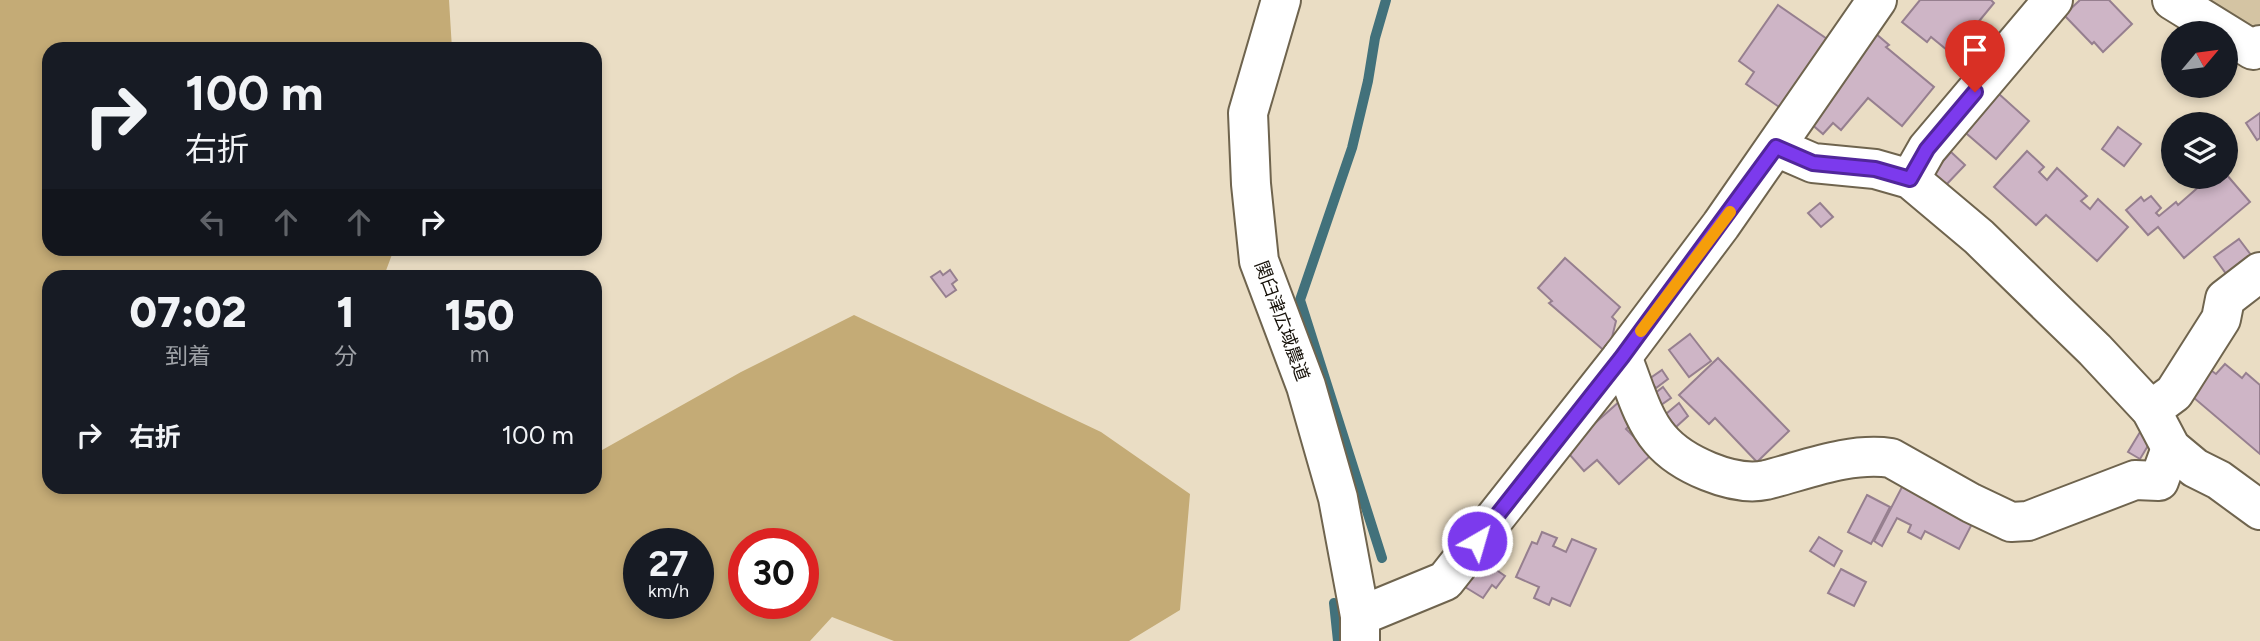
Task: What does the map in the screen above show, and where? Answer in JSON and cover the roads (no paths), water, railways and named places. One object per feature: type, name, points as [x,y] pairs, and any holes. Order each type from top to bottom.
[{"type":"street","name":"関臼津広域農道","points":[[1280,0],[1248,113],[1251,184],[1259,261],[1306,386],[1338,498],[1360,629]]},
{"type":"street","points":[[1360,629],[1445,581],[1622,357],[1776,147],[1877,0]]},
{"type":"street","points":[[1910,179],[1927,149],[2053,0]]},
{"type":"street","points":[[2172,0],[2253,50],[2260,46]]},
{"type":"street","points":[[1776,147],[1813,163],[1875,169],[1910,179],[1979,237],[2095,350],[2151,410],[2171,448],[2194,468],[2219,480],[2260,510]]},
{"type":"street","points":[[2151,410],[2174,393],[2221,319],[2225,299],[2260,272]]},
{"type":"street","points":[[1622,357],[1647,418],[1661,440],[1706,472],[1741,481],[1763,480],[1821,463],[1877,456],[1891,458],[2011,522],[2028,521],[2134,480],[2159,481],[2171,448]]},
{"type":"waterway","points":[[1382,558],[1300,300],[1352,148],[1375,38],[1386,0]]},
{"type":"waterway","points":[[1334,603],[1338,641]]}]
